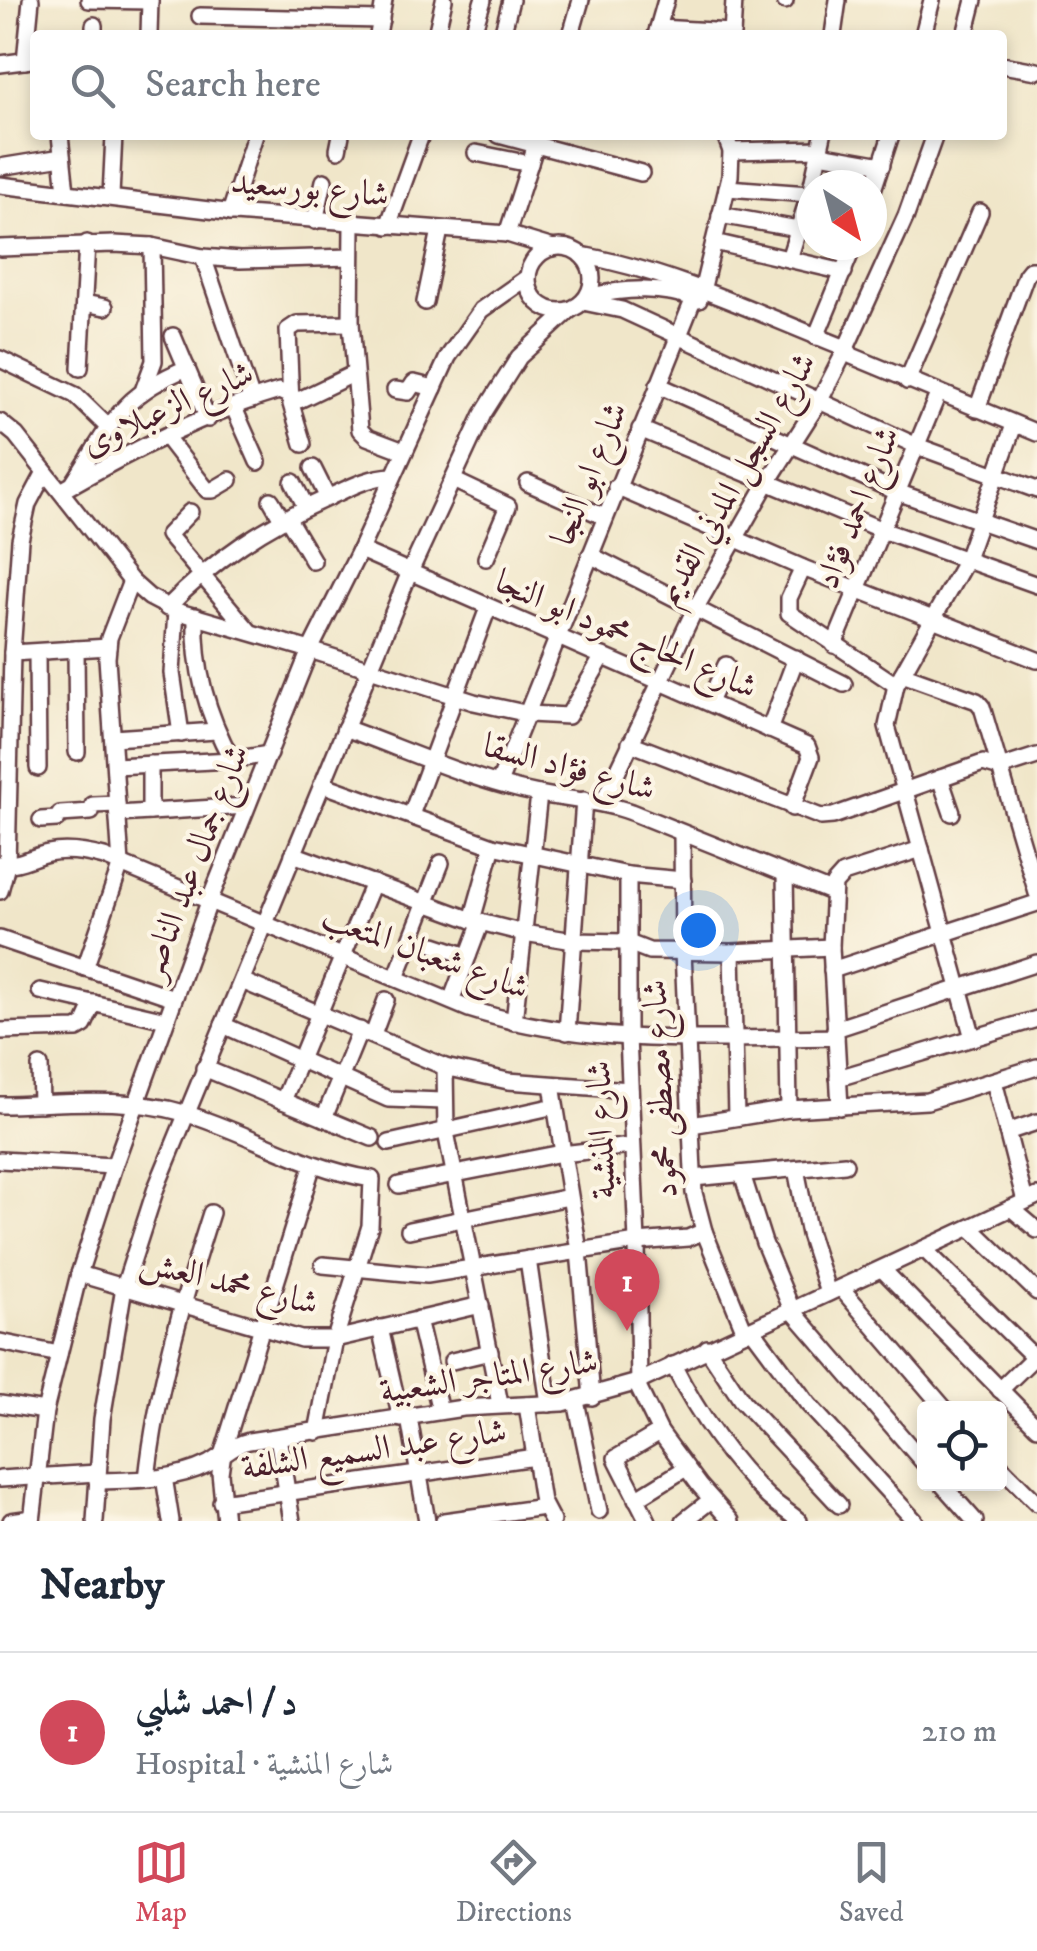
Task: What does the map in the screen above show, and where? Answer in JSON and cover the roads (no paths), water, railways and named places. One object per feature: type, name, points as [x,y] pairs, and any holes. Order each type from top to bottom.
[{"type":"street","points":[[0,64],[30,60],[30,0]]},
{"type":"street","points":[[89,0],[150,0],[149,30]]},
{"type":"street","points":[[333,19],[334,0]]},
{"type":"street","points":[[200,16],[232,8],[276,18],[333,19],[379,28],[384,0]]},
{"type":"street","points":[[437,30],[444,0]]},
{"type":"street","points":[[474,30],[483,0]]},
{"type":"street","points":[[503,30],[511,0]]},
{"type":"street","points":[[572,30],[581,0]]},
{"type":"street","points":[[658,30],[666,0]]},
{"type":"street","points":[[732,30],[734,0]]},
{"type":"street","points":[[834,30],[838,0]]},
{"type":"street","points":[[924,30],[932,0]]},
{"type":"street","points":[[966,30],[974,0]]},
{"type":"street","points":[[276,18],[276,30]]},
{"type":"street","points":[[1007,65],[1036,68]]},
{"type":"street","points":[[60,140],[66,192]]},
{"type":"street","points":[[111,196],[114,140]]},
{"type":"street","points":[[230,213],[253,140]]},
{"type":"street","points":[[388,226],[418,140]]},
{"type":"street","points":[[508,234],[538,140]]},
{"type":"street","points":[[541,140],[642,173]]},
{"type":"street","name":"شارع ابو النجا","points":[[500,783],[616,487],[698,294],[727,188],[726,140]]},
{"type":"street","points":[[740,140],[822,146],[882,165]]},
{"type":"street","points":[[880,170],[890,140]]},
{"type":"street","name":"شارع السجل المدني القديم","points":[[602,802],[695,609],[847,354],[906,216],[932,140]]},
{"type":"street","points":[[476,153],[530,164]]},
{"type":"street","points":[[0,167],[62,157]]},
{"type":"street","points":[[315,220],[324,182]]},
{"type":"street","name":"شارع بورسعيد","points":[[0,184],[230,213],[508,234],[553,248]]},
{"type":"street","points":[[727,188],[797,188]]},
{"type":"street","points":[[907,381],[980,212]]},
{"type":"street","points":[[720,216],[797,229]]},
{"type":"street","points":[[352,224],[353,374],[362,433],[404,451]]},
{"type":"street","points":[[424,302],[440,230]]},
{"type":"street","points":[[789,259],[797,232]]},
{"type":"street","points":[[714,242],[844,272]]},
{"type":"street","points":[[80,368],[88,244]]},
{"type":"street","points":[[0,248],[152,246],[203,257],[277,261],[351,256]]},
{"type":"street","points":[[144,388],[154,361],[152,246]]},
{"type":"street","points":[[847,354],[816,336],[698,294],[632,289],[554,311],[540,305],[530,292],[528,278],[538,256],[553,248],[631,265],[698,294],[847,354],[1014,426],[1037,433]]},
{"type":"street","points":[[95,1521],[109,1372],[124,1288],[156,1188],[409,574],[483,414],[506,375],[535,340],[580,303],[592,274],[581,255]]},
{"type":"street","points":[[203,257],[252,400]]},
{"type":"street","points":[[816,336],[848,260]]},
{"type":"street","points":[[977,409],[1026,275],[1037,270]]},
{"type":"street","name":"شارع جمال عبد الناصر","points":[[32,1519],[45,1411],[79,1274],[208,902],[310,650],[434,388],[468,324],[496,297],[528,278]]},
{"type":"street","points":[[580,303],[622,310],[917,446],[1037,490]]},
{"type":"street","points":[[84,304],[106,307]]},
{"type":"street","points":[[303,444],[290,397],[287,334],[296,324],[351,323]]},
{"type":"street","points":[[173,336],[208,419]]},
{"type":"street","points":[[0,359],[75,394],[108,427]]},
{"type":"street","points":[[67,488],[124,405],[144,388],[187,368]]},
{"type":"street","name":"شارع الزعبلاوى","points":[[67,488],[252,400],[279,392],[299,400],[353,374]]},
{"type":"street","points":[[395,390],[408,392],[414,383],[434,388]]},
{"type":"street","points":[[658,386],[898,492],[1037,541]]},
{"type":"street","name":"شارع احمد فؤاد","points":[[834,645],[938,394]]},
{"type":"street","points":[[234,408],[258,462]]},
{"type":"street","points":[[0,422],[16,434],[45,472],[67,488],[131,581],[172,610],[455,697],[529,714],[565,717],[571,713],[602,656]]},
{"type":"street","points":[[974,1038],[887,726],[899,679],[965,562],[1014,426]]},
{"type":"street","points":[[640,429],[882,530],[1037,585]]},
{"type":"street","points":[[166,438],[207,490],[230,480]]},
{"type":"street","points":[[313,468],[328,498]]},
{"type":"street","points":[[0,891],[4,864],[6,675],[12,653],[8,580],[28,504],[45,472]]},
{"type":"street","points":[[181,734],[172,672],[172,610],[200,574],[227,552],[306,507],[365,480],[393,476]]},
{"type":"street","points":[[452,480],[508,506],[486,558]]},
{"type":"street","points":[[293,482],[306,507]]},
{"type":"street","points":[[528,483],[604,517]]},
{"type":"street","points":[[616,487],[803,568],[1037,660]]},
{"type":"street","points":[[272,500],[313,561]]},
{"type":"street","points":[[190,512],[168,534],[250,632]]},
{"type":"street","points":[[0,541],[20,540]]},
{"type":"street","name":"شارع الحاج محمود ابو النجا","points":[[360,550],[807,746],[811,751],[792,808]]},
{"type":"street","points":[[590,555],[844,684]]},
{"type":"street","points":[[803,568],[786,607],[794,618],[834,645],[899,679],[980,704],[1030,849],[1037,892]]},
{"type":"street","points":[[85,968],[121,864],[108,648],[131,581]]},
{"type":"street","points":[[412,815],[488,608]]},
{"type":"street","points":[[196,616],[199,675],[216,731],[232,760]]},
{"type":"street","points":[[12,653],[108,648]]},
{"type":"street","points":[[76,650],[77,752]]},
{"type":"street","points":[[37,652],[38,768]]},
{"type":"street","points":[[769,730],[796,658]]},
{"type":"street","points":[[709,702],[726,665]]},
{"type":"street","name":"شارع فؤاد السقا","points":[[345,728],[500,783],[539,794],[602,802],[831,892]]},
{"type":"street","points":[[113,738],[216,731]]},
{"type":"street","points":[[630,743],[821,818],[983,762],[1000,768],[1037,756]]},
{"type":"street","points":[[115,766],[232,760],[269,754]]},
{"type":"street","points":[[150,764],[150,812]]},
{"type":"street","points":[[940,778],[952,813]]},
{"type":"street","points":[[322,784],[493,846],[628,875],[682,880]]},
{"type":"street","points":[[514,1022],[539,794]]},
{"type":"street","points":[[567,1032],[584,800]]},
{"type":"street","points":[[41,820],[91,812],[92,805],[150,812],[247,806]]},
{"type":"street","name":"شارع مصطفى محمود","points":[[682,834],[690,1126],[693,1178],[704,1231],[748,1330],[808,1404],[915,1521]]},
{"type":"street","points":[[451,1001],[468,956],[493,846]]},
{"type":"street","points":[[840,1107],[831,892],[843,874],[921,849]]},
{"type":"street","name":"شارع شعبان المتعب","points":[[4,864],[68,850],[86,852],[451,1001],[514,1022],[567,1032],[735,1038],[835,1033],[1037,963]]},
{"type":"street","points":[[293,854],[476,921],[524,933],[626,942],[643,951],[831,947]]},
{"type":"street","points":[[396,978],[441,863]]},
{"type":"street","points":[[784,874],[789,1109]]},
{"type":"street","name":"شارع المنشية","points":[[628,875],[626,942],[638,1382]]},
{"type":"street","points":[[283,1101],[373,884]]},
{"type":"street","points":[[832,970],[1037,903]]},
{"type":"street","points":[[0,939],[174,998]]},
{"type":"street","points":[[435,944],[468,956]]},
{"type":"street","points":[[732,952],[736,1117]]},
{"type":"street","points":[[242,980],[445,1067],[480,1077],[630,1090]]},
{"type":"street","points":[[40,991],[166,1020]]},
{"type":"street","points":[[324,1118],[340,1079],[386,1000]]},
{"type":"street","points":[[0,1031],[77,1029],[84,1025],[94,1004]]},
{"type":"street","points":[[838,1078],[1037,1019]]},
{"type":"street","points":[[223,1025],[388,1098],[443,1101]]},
{"type":"street","points":[[40,1066],[41,1104]]},
{"type":"street","points":[[445,1067],[446,1132],[500,1404]]},
{"type":"street","points":[[690,1126],[789,1109],[928,1101],[1037,1067]]},
{"type":"street","points":[[204,1068],[372,1138]]},
{"type":"street","points":[[994,1081],[1024,1202],[1037,1230]]},
{"type":"street","points":[[552,1085],[579,1251],[584,1399],[599,1511]]},
{"type":"street","points":[[0,1105],[136,1102],[186,1114],[313,1164],[372,1179],[370,1226],[335,1338],[317,1432]]},
{"type":"street","points":[[390,1143],[555,1106]]},
{"type":"street","points":[[1008,1132],[1037,1122]]},
{"type":"street","points":[[400,1186],[562,1154],[631,1146]]},
{"type":"street","points":[[0,1160],[114,1166]]},
{"type":"street","points":[[225,1521],[223,1452],[313,1164]]},
{"type":"street","points":[[693,1178],[844,1164]]},
{"type":"street","points":[[796,1169],[809,1234],[834,1291],[937,1401]]},
{"type":"street","points":[[742,1174],[764,1243],[792,1310],[917,1455]]},
{"type":"street","points":[[408,1230],[569,1197]]},
{"type":"street","name":"شارع المتاجر الشعبية","points":[[0,1479],[38,1474],[156,1478],[206,1465],[240,1443],[440,1411],[584,1399],[638,1382],[1024,1202]]},
{"type":"street","points":[[170,1521],[156,1478],[159,1391],[212,1213]]},
{"type":"street","points":[[970,1228],[1037,1292]]},
{"type":"street","points":[[323,1265],[427,1275],[637,1242],[688,1238],[704,1231]]},
{"type":"street","points":[[924,1250],[1036,1359],[1000,1390]]},
{"type":"street","points":[[528,1259],[548,1404]]},
{"type":"street","points":[[882,1268],[1037,1428]]},
{"type":"street","name":"شارع محمد العش","points":[[79,1274],[302,1339],[335,1338],[480,1304]]},
{"type":"street","points":[[418,1319],[440,1411]]},
{"type":"street","points":[[380,1328],[419,1474],[427,1521]]},
{"type":"street","points":[[0,1342],[59,1354]]},
{"type":"street","points":[[706,1348],[742,1401],[839,1505]]},
{"type":"street","points":[[452,1361],[490,1352]]},
{"type":"street","points":[[673,1365],[699,1413],[732,1457],[773,1502],[799,1521]]},
{"type":"street","points":[[638,1382],[640,1396],[660,1432],[731,1521]]},
{"type":"street","points":[[0,1404],[45,1411]]},
{"type":"street","points":[[444,1521],[548,1514],[527,1405]]},
{"type":"street","points":[[648,1521],[616,1458],[660,1432]]},
{"type":"street","points":[[278,1437],[292,1521]]},
{"type":"street","name":"شارع عبد السميع الشلفة","points":[[222,1502],[535,1457]]},
{"type":"street","points":[[636,1499],[686,1468]]},
{"type":"street","points":[[1007,1473],[1037,1503]]},
{"type":"street","points":[[948,1491],[975,1521]]},
{"type":"street","points":[[684,1521],[711,1500]]},
{"type":"street","points":[[11,1521],[32,1519]]},
{"type":"place","name":"د / احمد شلبي","points":[[627,1331]]}]
